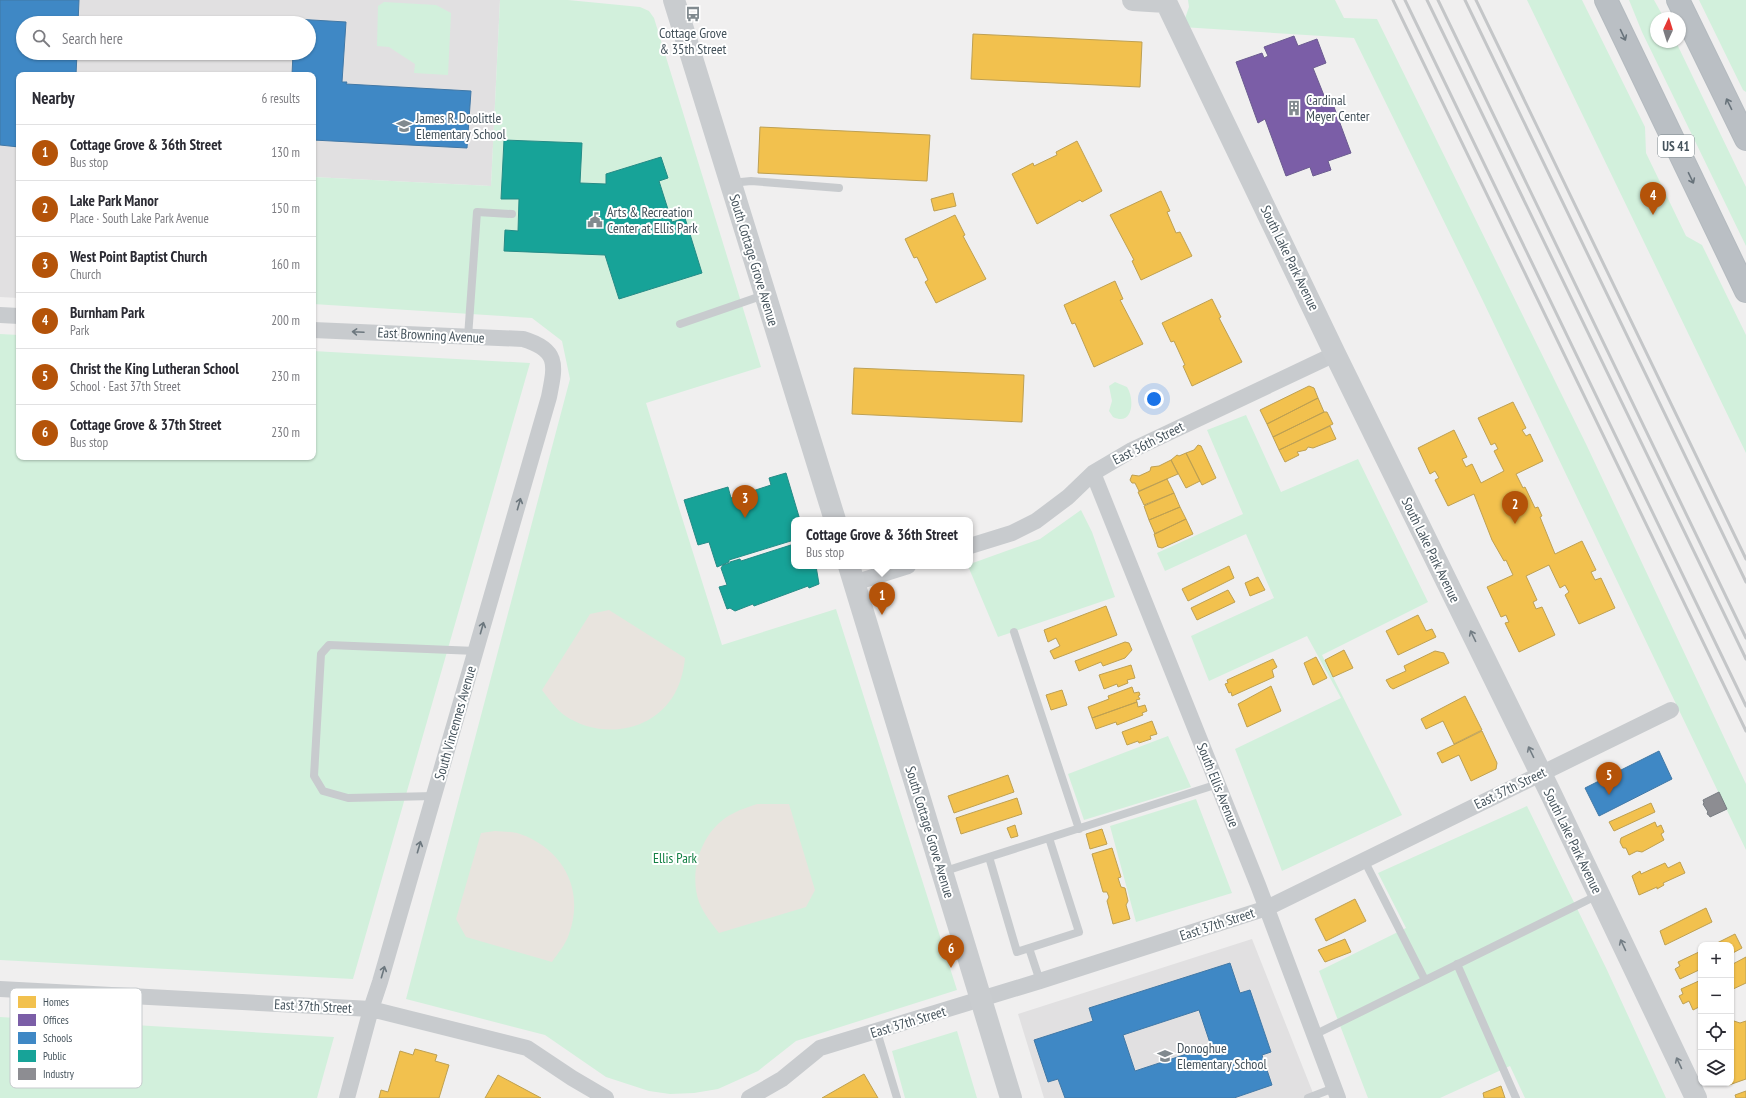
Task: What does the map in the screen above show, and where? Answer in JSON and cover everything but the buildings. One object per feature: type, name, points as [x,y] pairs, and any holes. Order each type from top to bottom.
[{"type":"highway","name":"US 41","points":[[1606,0],[1746,291]]},
{"type":"highway","points":[[1678,0],[1746,139]]},
{"type":"street","name":"South Cottage Grove Avenue","points":[[674,0],[833,517]]},
{"type":"street","name":"South Lake Park Avenue","points":[[1133,0],[1166,2],[1541,773],[1696,1098]]},
{"type":"street","points":[[0,315],[16,316]]},
{"type":"street","name":"East Browning Avenue","points":[[316,330],[523,340],[536,343],[546,350]]},
{"type":"street","name":"South Vincennes Avenue","points":[[347,1098],[371,1009],[549,398],[554,373],[554,361],[546,350]]},
{"type":"street","name":"East 36th Street","points":[[973,545],[1012,533],[1036,521],[1068,498],[1093,473],[1132,450],[1336,354]]},
{"type":"street","name":"South Ellis Avenue","points":[[1093,473],[1267,908],[1336,1093]]},
{"type":"street","points":[[851,574],[887,569]]},
{"type":"street","name":"South Cottage Grove Avenue","points":[[851,574],[1011,1098]]},
{"type":"street","name":"East 37th Street","points":[[749,1098],[782,1079],[820,1048],[878,1032],[981,1000],[1267,908],[1671,710]]},
{"type":"street","name":"East 37th Street","points":[[0,989],[10,990]]},
{"type":"street","name":"East 37th Street","points":[[142,997],[371,1009],[527,1048],[572,1078],[606,1098]]},
{"type":"lane","points":[[730,183],[751,181],[839,188]]},
{"type":"lane","points":[[468,337],[477,212],[512,214]]},
{"type":"lane","points":[[680,324],[765,295]]},
{"type":"lane","points":[[1014,632],[1079,829]]},
{"type":"lane","points":[[434,796],[348,798],[323,791],[314,776],[321,654],[329,645],[476,651]]},
{"type":"lane","points":[[942,872],[1218,784]]},
{"type":"lane","points":[[988,857],[1017,952],[1079,932],[1049,838]]},
{"type":"lane","points":[[1364,860],[1425,980]]},
{"type":"lane","points":[[1314,1035],[1599,894]]},
{"type":"lane","points":[[1029,948],[1040,981]]},
{"type":"lane","points":[[1457,964],[1516,1098]]},
{"type":"lane","points":[[878,1032],[897,1098]]},
{"type":"lane","points":[[1308,1098],[1336,1093]]},
{"type":"shaded area","name":"James R. Doolittle Elementary School","points":[[0,0],[500,0],[491,186],[316,177],[316,72],[16,72],[16,298],[0,297]]},
{"type":"shaded area","name":"Donoghue Elementary School","points":[[1252,939],[1315,1098],[1044,1098],[1018,1014]]},
{"type":"green space","name":"Ellis Park","points":[[500,0],[568,0],[640,7],[649,11],[654,18],[761,367],[646,403],[722,645],[836,609],[957,990],[796,1041],[758,1071],[718,1089],[694,1093],[670,1094],[649,1091],[606,1077],[545,1035],[406,999],[570,379],[562,341],[532,318],[316,304],[316,177],[491,186]]},
{"type":"green space","points":[[1188,0],[1335,0],[1344,18],[1377,19],[1586,444],[1746,784],[1746,850],[1483,301],[1354,38],[1182,27],[1189,7]]},
{"type":"green space","points":[[1527,0],[1582,0],[1645,127],[1646,153],[1686,236],[1702,245],[1746,335],[1746,453]]},
{"type":"green space","points":[[1629,0],[1654,0],[1661,12],[1650,12],[1650,48],[1679,48],[1746,187],[1746,246],[1642,32]]},
{"type":"green space","points":[[1699,0],[1746,0],[1746,92],[1743,90]]},
{"type":"green space","points":[[384,2],[436,5],[451,13],[448,75],[414,73],[415,64],[389,47],[377,46],[378,6]]},
{"type":"green space","points":[[0,334],[16,335],[16,460],[316,460],[316,351],[530,363],[353,979],[0,960]]},
{"type":"green space","points":[[1115,382],[1127,387],[1130,392],[1130,410],[1125,418],[1120,419],[1113,417],[1109,411],[1112,401],[1109,386]]},
{"type":"green space","points":[[1246,415],[1281,492],[1358,459],[1428,602],[1322,655],[1402,815],[1282,871],[1235,749],[1341,698],[1307,636],[1209,681],[1191,636],[1274,598],[1246,534],[1165,571],[1157,553],[1243,514],[1207,430]]},
{"type":"green space","points":[[1081,510],[1092,532],[1115,597],[998,637],[969,569],[973,569],[973,563],[1040,539]]},
{"type":"green space","points":[[1168,736],[1191,787],[1084,820],[1068,774]]},
{"type":"green space","points":[[1196,799],[1232,893],[1136,922],[1110,826]]},
{"type":"green space","points":[[1527,806],[1607,970],[1666,1098],[1525,1098],[1510,1066],[1440,1098],[1368,1098],[1319,971],[1406,928],[1378,873]]},
{"type":"green space","points":[[0,1017],[10,1018],[10,1088],[142,1088],[142,1026],[334,1037],[317,1098],[0,1098]]},
{"type":"green space","points":[[957,1031],[977,1098],[905,1098],[892,1051]]},
{"type":"sand","points":[[609,610],[685,658],[679,684],[675,693],[665,706],[653,717],[640,724],[609,730],[593,728],[578,723],[564,715],[542,690],[590,614]]},
{"type":"sand","points":[[757,804],[789,804],[815,890],[806,907],[719,933],[703,911],[696,890],[695,877],[700,852],[713,829],[723,820],[742,809]]},
{"type":"sand","points":[[495,831],[517,833],[535,841],[548,850],[559,861],[567,873],[572,887],[574,902],[573,918],[566,941],[552,962],[466,937],[456,919],[481,833]]},
{"type":"railway","points":[[1393,0],[1746,731]]},
{"type":"railway","points":[[1405,0],[1746,706]]},
{"type":"railway","points":[[1427,0],[1746,659]]},
{"type":"railway","points":[[1438,0],[1746,638]]},
{"type":"railway","points":[[1465,0],[1746,582]]},
{"type":"railway","points":[[1476,0],[1746,559]]},
{"type":"place","name":"Cottage Grove & 35th Street","points":[[693,14]]},
{"type":"place","name":"Cardinal Meyer Center","points":[[1294,108]]},
{"type":"place","name":"James R. Doolittle Elementary School","points":[[404,126]]},
{"type":"place","name":"Burnham Park","points":[[1653,215]]},
{"type":"place","name":"Arts & Recreation Center at Ellis Park","points":[[595,220]]},
{"type":"place","name":"West Point Baptist Church","points":[[745,518]]},
{"type":"place","name":"Lake Park Manor","points":[[1515,524]]},
{"type":"place","name":"Cottage Grove & 36th Street","points":[[882,615]]},
{"type":"place","name":"Christ the King Lutheran School","points":[[1609,795]]},
{"type":"place","name":"Cottage Grove & 37th Street","points":[[951,968]]},
{"type":"place","name":"Donoghue Elementary School","points":[[1165,1056]]}]
